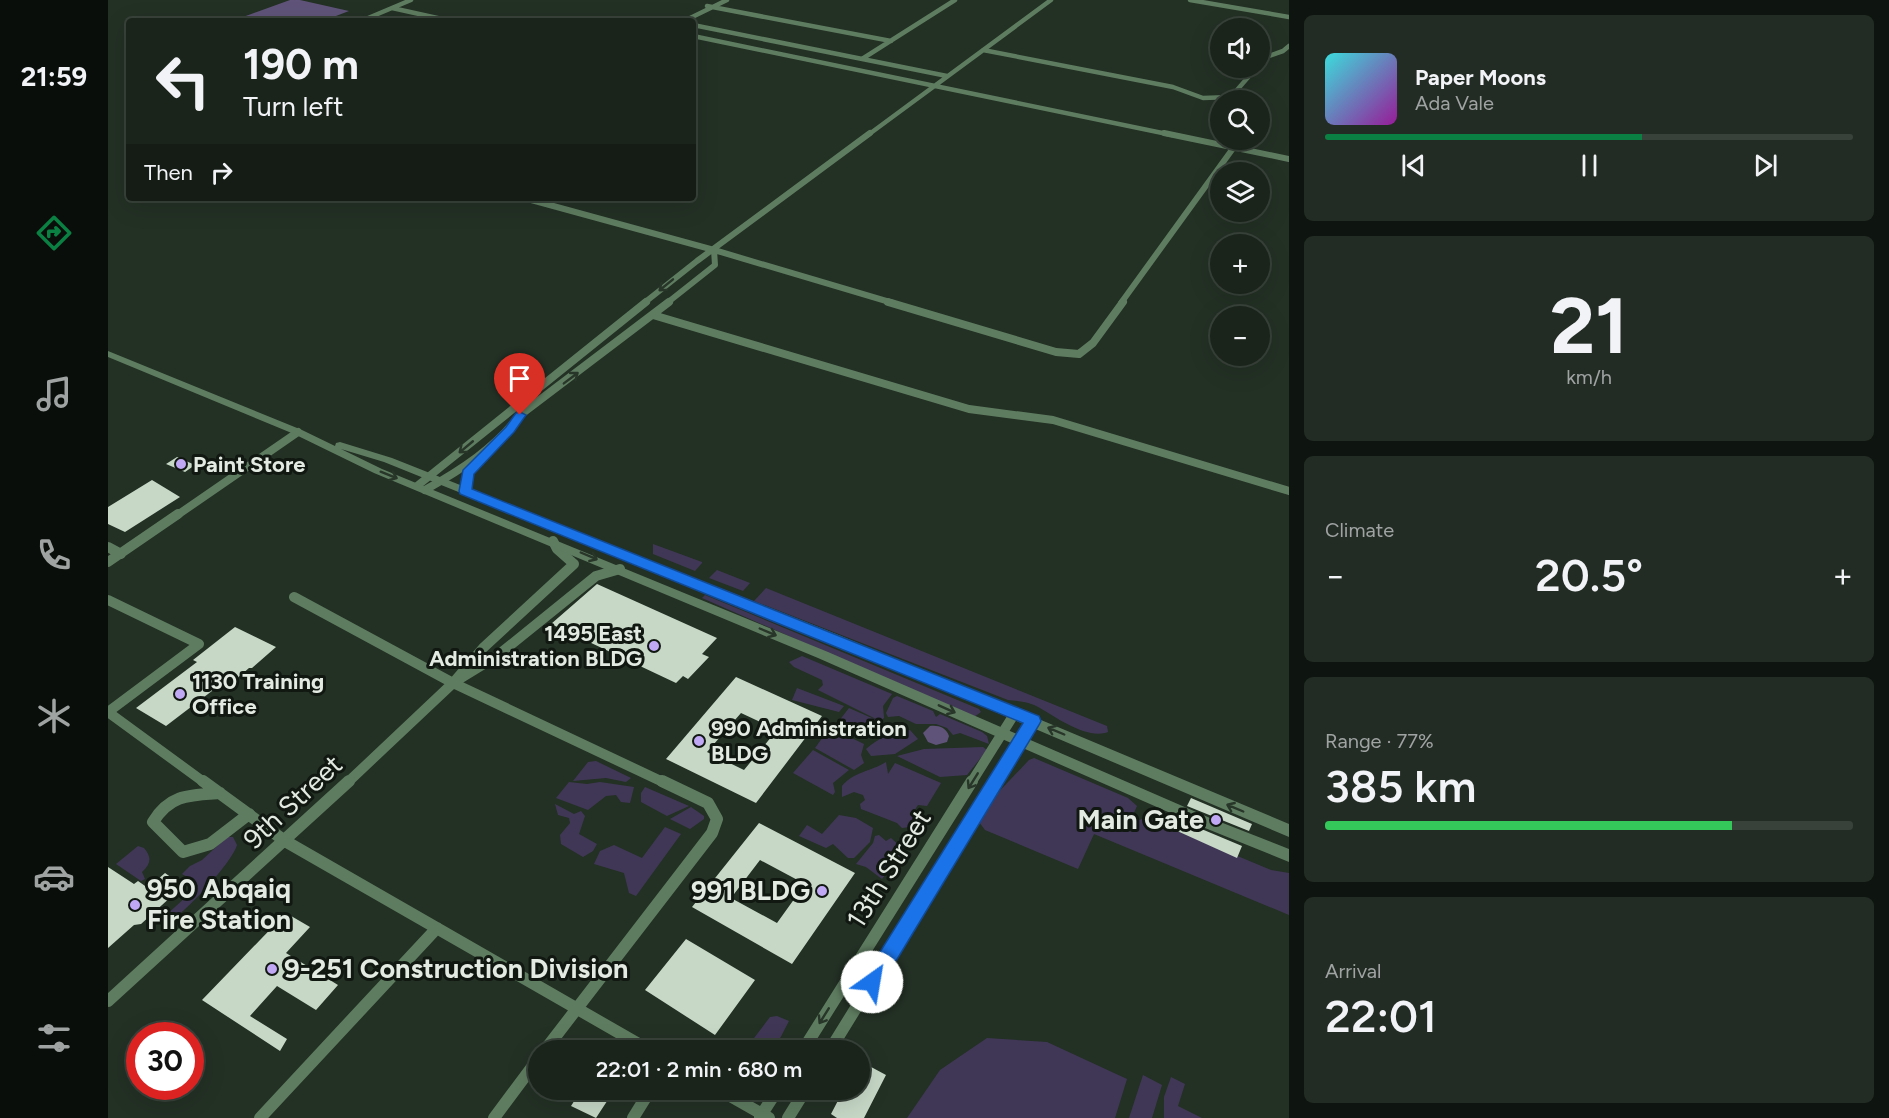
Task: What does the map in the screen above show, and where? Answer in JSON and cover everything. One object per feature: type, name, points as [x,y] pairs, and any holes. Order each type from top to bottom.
[{"type":"street","points":[[368,18],[411,0]]},
{"type":"street","points":[[690,18],[727,0]]},
{"type":"street","points":[[862,59],[955,0]]},
{"type":"street","points":[[428,484],[661,289],[1051,0]]},
{"type":"street","points":[[1190,0],[1289,16]]},
{"type":"street","points":[[707,6],[891,41]]},
{"type":"street","points":[[392,8],[437,18]]},
{"type":"street","points":[[696,26],[947,76]]},
{"type":"street","points":[[696,37],[1210,142]]},
{"type":"street","points":[[1270,57],[1289,46]]},
{"type":"street","points":[[983,50],[1173,87],[1209,99],[1231,97],[1247,78]]},
{"type":"street","points":[[535,201],[714,250],[1056,351],[1080,354],[1093,343],[1232,150]]},
{"type":"street","points":[[1248,150],[1289,159]]},
{"type":"street","points":[[465,491],[467,473],[510,430],[520,415],[716,265],[714,250]]},
{"type":"street","points":[[653,315],[969,409],[1053,420],[1289,491]]},
{"type":"street","points":[[108,354],[428,484],[553,541],[1289,856]]},
{"type":"street","points":[[428,484],[510,430]]},
{"type":"street","points":[[108,562],[298,432]]},
{"type":"street","points":[[428,484],[465,491],[1015,713],[1289,831]]},
{"type":"street","points":[[453,683],[483,648],[574,564],[557,549],[553,541]]},
{"type":"street","points":[[108,547],[121,554]]},
{"type":"street","points":[[453,683],[497,656],[596,576],[620,569]]},
{"type":"street","points":[[294,597],[453,683],[708,803],[717,819],[712,833],[552,1040]]},
{"type":"street","points":[[108,600],[199,644],[108,712],[285,841],[632,1040]]},
{"type":"street","name":"9th Street","points":[[108,1001],[285,841],[453,683]]},
{"type":"street","name":"13th Street","points":[[809,1040],[1015,713]]},
{"type":"street","name":"13th Street","points":[[836,1040],[1033,721]]},
{"type":"street","points":[[220,793],[177,797],[160,807],[153,822],[183,852],[197,852],[216,841],[249,814]]},
{"type":"street","points":[[260,1118],[437,928]]},
{"type":"street","points":[[494,1118],[528,1072]]},
{"type":"street","points":[[633,1118],[644,1100]]},
{"type":"street","points":[[736,1100],[764,1117],[772,1100]]},
{"type":"street","points":[[788,1118],[799,1100]]},
{"type":"shaded area","points":[[290,0],[300,0],[349,11],[331,18],[240,18]]},
{"type":"shaded area","points":[[653,544],[702,563],[695,571],[653,554]]},
{"type":"shaded area","points":[[717,570],[750,583],[743,591],[709,578]]},
{"type":"shaded area","points":[[766,588],[1107,726],[1108,732],[1100,734],[1082,731],[1032,704],[1008,700],[754,601]]},
{"type":"shaded area","points":[[705,595],[979,709],[981,712],[974,717],[702,598]]},
{"type":"shaded area","points":[[802,656],[892,694],[883,706],[884,718],[880,721],[818,690],[823,685],[822,680],[794,667],[789,662]]},
{"type":"shaded area","points":[[797,688],[844,706],[839,712],[792,700]]},
{"type":"shaded area","points":[[897,696],[933,711],[936,717],[940,714],[982,732],[987,736],[989,744],[960,733],[953,735],[947,728],[936,724],[916,724],[899,716],[888,717],[886,713],[893,698]]},
{"type":"shaded area","points":[[849,708],[881,722],[884,731],[866,738],[853,735],[835,726]]},
{"type":"shaded area","points":[[930,726],[939,726],[946,730],[949,736],[947,742],[936,745],[928,742],[923,733]]},
{"type":"shaded area","points":[[833,729],[864,744],[861,755],[864,763],[854,770],[815,748],[828,730]]},
{"type":"shaded area","points":[[910,730],[918,739],[895,754],[871,756],[866,749],[886,736]]},
{"type":"shaded area","points":[[983,747],[987,750],[967,775],[940,777],[897,756],[924,749]]},
{"type":"shaded area","points":[[813,750],[849,770],[833,783],[835,792],[833,795],[793,773]]},
{"type":"shaded area","points":[[1034,758],[1128,798],[1137,806],[1132,817],[1140,820],[1144,817],[1271,870],[1289,873],[1289,915],[1094,834],[1078,869],[985,830],[979,822],[990,801],[1029,760]]},
{"type":"shaded area","points":[[596,761],[631,778],[626,782],[606,778],[573,781],[588,762]]},
{"type":"shaded area","points":[[886,762],[888,774],[895,763],[941,783],[927,806],[918,805],[912,814],[922,820],[918,826],[902,828],[897,823],[861,809],[860,804],[865,800],[863,795],[854,792],[842,797],[842,786],[847,781],[857,774]]},
{"type":"shaded area","points":[[569,782],[587,784],[600,782],[634,787],[630,803],[621,802],[616,795],[606,796],[588,810],[556,798]]},
{"type":"shaded area","points":[[645,787],[689,806],[667,816],[641,802],[641,793]]},
{"type":"shaded area","points":[[555,804],[574,814],[581,811],[585,816],[579,834],[597,844],[593,851],[583,857],[561,844],[560,835],[570,823],[569,818],[558,815]]},
{"type":"shaded area","points":[[691,807],[704,816],[704,819],[690,829],[670,819]]},
{"type":"shaded area","points":[[839,815],[856,818],[873,828],[870,842],[854,858],[848,858],[833,844],[826,848],[799,836],[807,825],[822,834]]},
{"type":"shaded area","points":[[665,827],[681,834],[636,896],[629,893],[624,873],[594,864],[600,851],[614,845],[642,858]]},
{"type":"shaded area","points":[[879,835],[886,841],[891,838],[902,848],[899,857],[882,879],[866,867],[856,864],[873,843],[875,836]]},
{"type":"shaded area","points":[[227,837],[233,837],[237,845],[226,864],[193,902],[163,926],[160,923],[164,917],[198,886],[182,874],[190,866],[202,860]]},
{"type":"shaded area","points":[[138,846],[144,848],[149,857],[149,863],[142,872],[145,879],[141,881],[116,864]]},
{"type":"shaded area","points":[[777,1016],[789,1021],[779,1040],[753,1040],[770,1017]]},
{"type":"shaded area","points":[[987,1038],[1047,1042],[1127,1079],[1115,1118],[907,1118],[940,1070]]},
{"type":"shaded area","points":[[1143,1075],[1162,1085],[1152,1118],[1129,1118]]},
{"type":"shaded area","points":[[1171,1077],[1185,1084],[1178,1106],[1202,1118],[1164,1118],[1164,1097]]},
{"type":"building","name":"Paint Store","points":[[177,457],[195,465],[185,472],[166,464]]},
{"type":"building","points":[[152,480],[180,497],[125,532],[108,524],[108,507]]},
{"type":"building","name":"1495 East Administration BLDG","points":[[597,584],[717,638],[702,654],[709,657],[688,679],[683,676],[676,683],[551,624]]},
{"type":"building","points":[[235,627],[276,647],[234,681],[229,678],[166,726],[136,708],[197,662],[193,660]]},
{"type":"building","name":"990 Administration BLDG","points":[[736,677],[822,716],[756,803],[666,759]],"holes":[[[741,713],[777,730],[744,770],[707,752]]]},
{"type":"building","points":[[1191,798],[1252,824],[1249,831],[1187,806]]},
{"type":"building","points":[[1180,820],[1242,846],[1237,858],[1175,830]]},
{"type":"building","name":"991 BLDG","points":[[759,823],[855,873],[792,964],[692,907]],"holes":[[[760,860],[805,884],[777,923],[731,898]]]},
{"type":"building","name":"950 Abqaiq Fire Station","points":[[108,867],[134,884],[138,881],[148,888],[165,873],[183,886],[141,924],[134,925],[108,948]]},
{"type":"building","name":"9-251 Construction Division","points":[[286,913],[310,927],[286,953],[338,985],[316,1010],[277,986],[250,1016],[287,1039],[280,1051],[202,1000]]},
{"type":"building","points":[[686,939],[755,980],[715,1035],[645,990]]},
{"type":"building","points":[[870,1066],[886,1075],[864,1118],[837,1118],[831,1114],[838,1100],[870,1100]]},
{"type":"building","points":[[575,1100],[608,1100],[596,1118],[571,1106]]},
{"type":"place","name":"Paint Store","points":[[181,464]]},
{"type":"place","name":"1495 East Administration BLDG","points":[[654,646]]},
{"type":"place","name":"1130 Training Office","points":[[180,694]]},
{"type":"place","name":"990 Administration BLDG","points":[[699,741]]},
{"type":"place","name":"Main Gate","points":[[1216,820]]},
{"type":"place","name":"991 BLDG","points":[[822,891]]},
{"type":"place","name":"950 Abqaiq Fire Station","points":[[135,905]]},
{"type":"place","name":"9-251 Construction Division","points":[[272,969]]},
{"type":"route","points":[[520,415],[510,430],[467,473],[465,491],[836,639],[1033,721],[872,982]]}]
